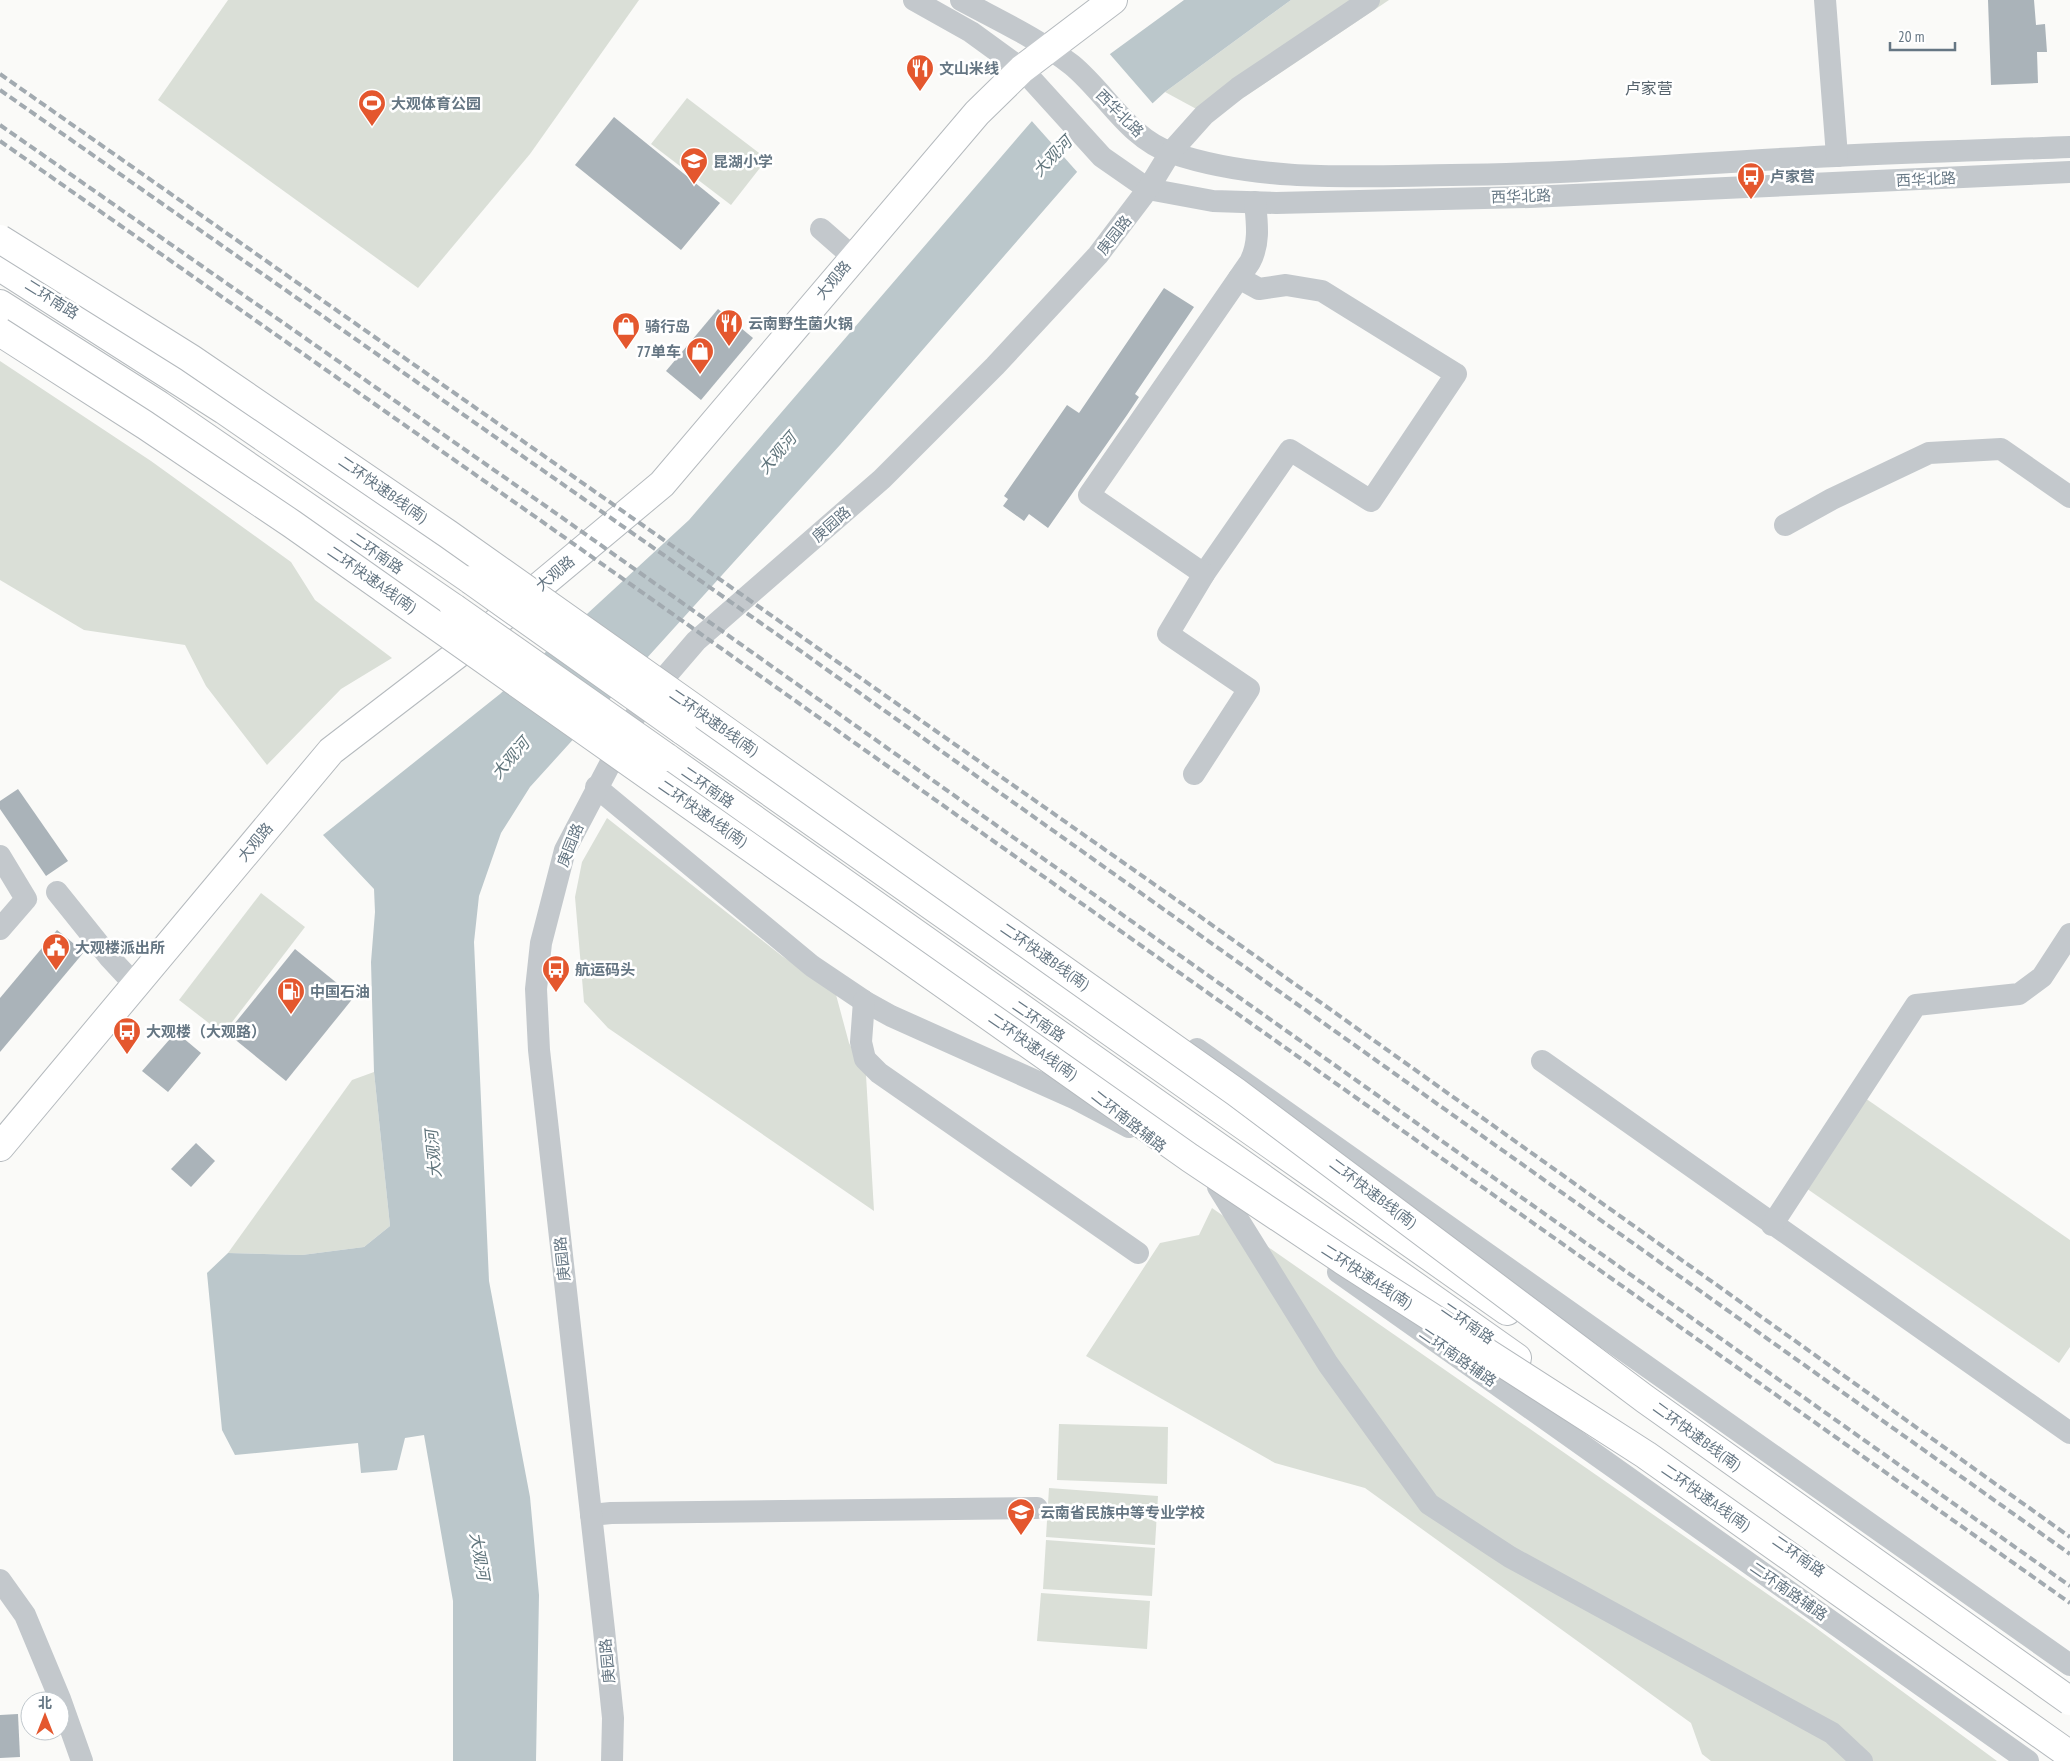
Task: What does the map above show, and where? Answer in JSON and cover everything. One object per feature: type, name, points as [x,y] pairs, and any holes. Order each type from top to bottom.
[{"type":"main road","name":"大观路","points":[[5,1133],[136,986],[331,751],[468,646],[662,484],[977,113],[1022,68],[1113,0]]},
{"type":"main road","name":"二环快速B线(南)","points":[[0,239],[190,358],[448,534],[1236,1092],[1638,1394],[2070,1701]]},
{"type":"main road","name":"二环南路","points":[[0,267],[224,410],[471,580],[2070,1708]]},
{"type":"main road","name":"二环南路","points":[[0,304],[167,410],[454,608],[2070,1748]]},
{"type":"main road","name":"二环快速A线(南)","points":[[0,332],[145,425],[292,524],[1190,1158],[1344,1261],[1639,1450],[2070,1755]]},
{"type":"street","name":"西华北路","points":[[914,0],[971,32],[1022,68],[1102,157],[1148,190],[1213,200],[1256,202],[1530,197],[2070,172]]},
{"type":"street","name":"西华北路","points":[[961,0],[1048,49],[1073,66],[1133,128],[1150,142],[1170,153],[1254,172],[1374,176],[1528,174],[1837,156],[2070,147]]},
{"type":"street","name":"庚园路","points":[[612,1761],[613,1718],[592,1515],[538,1050],[536,988],[541,943],[565,850],[596,787],[641,705],[696,641],[882,480],[996,366],[1098,256],[1148,190],[1170,153],[1204,115],[1238,88],[1369,0]]},
{"type":"street","points":[[1825,0],[1837,156]]},
{"type":"street","points":[[1204,574],[1089,495],[1256,252],[1258,238],[1256,202]]},
{"type":"street","points":[[821,229],[853,257]]},
{"type":"street","points":[[1194,774],[1249,689],[1168,634],[1204,574],[1290,450],[1371,500],[1456,374],[1322,291],[1286,285],[1259,289],[1239,278]]},
{"type":"street","points":[[1785,525],[1832,499],[1929,453],[2001,449],[2070,497]]},
{"type":"street","points":[[596,787],[812,966],[864,1001],[890,1016],[1076,1099],[1162,1146]]},
{"type":"street","points":[[0,856],[26,899],[0,929]]},
{"type":"street","points":[[876,866],[1090,984],[1218,1062],[2070,1665]]},
{"type":"street","points":[[57,892],[110,958],[136,986]]},
{"type":"street","name":"二环南路辅路","points":[[859,893],[1022,1034],[1162,1146],[2028,1761]]},
{"type":"street","points":[[1772,1225],[1916,1005],[2019,994],[2042,978],[2070,934]]},
{"type":"street","points":[[864,1001],[861,1042],[865,1059],[879,1073],[1138,1253]]},
{"type":"street","points":[[1542,1061],[1772,1225],[2070,1433]]},
{"type":"street","points":[[1218,1187],[1328,1364],[1429,1504],[1510,1557],[1832,1733],[1862,1761]]},
{"type":"street","points":[[592,1515],[611,1513],[1037,1508]]},
{"type":"street","points":[[0,1580],[25,1615],[60,1699],[82,1761]]},
{"type":"shaded area","name":"大观体育公园","points":[[228,0],[639,0],[530,154],[418,288],[158,100]]},
{"type":"shaded area","points":[[1291,0],[1389,0],[1213,118],[1165,92]]},
{"type":"shaded area","points":[[687,98],[767,159],[731,205],[651,144]]},
{"type":"shaded area","points":[[0,361],[151,461],[291,562],[315,600],[392,658],[341,689],[267,765],[206,686],[185,645],[84,630],[0,580]]},
{"type":"shaded area","points":[[607,818],[782,956],[835,991],[849,1043],[866,1075],[874,1211],[608,1028],[584,1002],[575,897],[582,862]]},
{"type":"shaded area","points":[[261,893],[305,927],[223,1034],[179,1000]]},
{"type":"shaded area","points":[[374,1072],[390,1226],[364,1247],[302,1255],[228,1253],[352,1080]]},
{"type":"shaded area","points":[[1865,1098],[2070,1240],[2070,1347],[2059,1363],[1803,1186]]},
{"type":"shaded area","points":[[1212,1208],[1812,1625],[1997,1761],[1711,1761],[1702,1754],[1691,1723],[1365,1488],[1275,1463],[1086,1356],[1160,1243],[1199,1235]]},
{"type":"shaded area","points":[[1059,1424],[1168,1427],[1167,1484],[1057,1480]]},
{"type":"shaded area","points":[[1049,1488],[1158,1496],[1155,1545],[1046,1537]]},
{"type":"shaded area","points":[[1046,1540],[1155,1548],[1152,1596],[1043,1589]]},
{"type":"shaded area","points":[[1041,1593],[1150,1601],[1147,1649],[1037,1641]]},
{"type":"water","name":"大观河","points":[[1184,0],[1291,0],[1165,92],[1077,172],[840,445],[530,787],[501,833],[479,896],[474,942],[489,1281],[530,1497],[539,1595],[536,1761],[453,1761],[453,1601],[424,1435],[405,1438],[397,1470],[361,1473],[358,1443],[235,1455],[222,1430],[207,1273],[228,1253],[302,1255],[364,1247],[390,1226],[374,1072],[371,962],[375,912],[374,889],[323,835],[500,694],[689,520],[1032,121],[1110,54]]},
{"type":"pier","points":[[1108,52],[1154,105],[1079,174],[1030,119]]},
{"type":"building","points":[[1988,0],[2034,0],[2036,25],[2045,24],[2047,52],[2037,52],[2038,83],[1991,85]]},
{"type":"building","points":[[614,117],[720,203],[681,250],[575,165]]},
{"type":"building","points":[[1164,288],[1194,307],[1135,394],[1139,397],[1048,528],[1029,514],[1024,521],[1003,506],[1008,499],[1004,496],[1067,405],[1079,413]]},
{"type":"building","points":[[718,309],[753,338],[701,400],[666,371]]},
{"type":"building","points":[[18,789],[68,861],[46,876],[0,809],[0,801]]},
{"type":"building","points":[[57,930],[84,952],[0,1052],[0,998]]},
{"type":"building","name":"中国石油","points":[[295,949],[354,997],[286,1081],[227,1033]]},
{"type":"building","points":[[176,1032],[201,1053],[168,1092],[142,1071]]},
{"type":"building","points":[[196,1143],[215,1161],[191,1187],[171,1169]]},
{"type":"building","points":[[18,1714],[20,1757],[0,1758],[0,1715]]},
{"type":"railway","points":[[0,74],[1198,915],[2070,1537]]},
{"type":"railway","points":[[0,90],[795,647],[2070,1554]]},
{"type":"railway","points":[[0,125],[547,507],[2070,1586]]},
{"type":"railway","points":[[0,141],[537,518],[2070,1603]]},
{"type":"place","name":"文山米线","points":[[920,92]]},
{"type":"place","name":"大观体育公园","points":[[372,127]]},
{"type":"place","name":"昆湖小学","points":[[694,185]]},
{"type":"place","name":"卢家营","points":[[1751,200]]},
{"type":"place","name":"云南野生菌火锅","points":[[729,347]]},
{"type":"place","name":"骑行岛","points":[[626,350]]},
{"type":"place","name":"77单车","points":[[700,375]]},
{"type":"place","name":"大观楼派出所","points":[[56,971]]},
{"type":"place","name":"航运码头","points":[[556,993]]},
{"type":"place","name":"中国石油","points":[[291,1015]]},
{"type":"place","name":"大观楼（大观路）","points":[[127,1055]]},
{"type":"place","name":"云南省民族中等专业学校","points":[[1021,1536]]},
{"type":"district","name":"卢家营","points":[[1649,88]]}]
